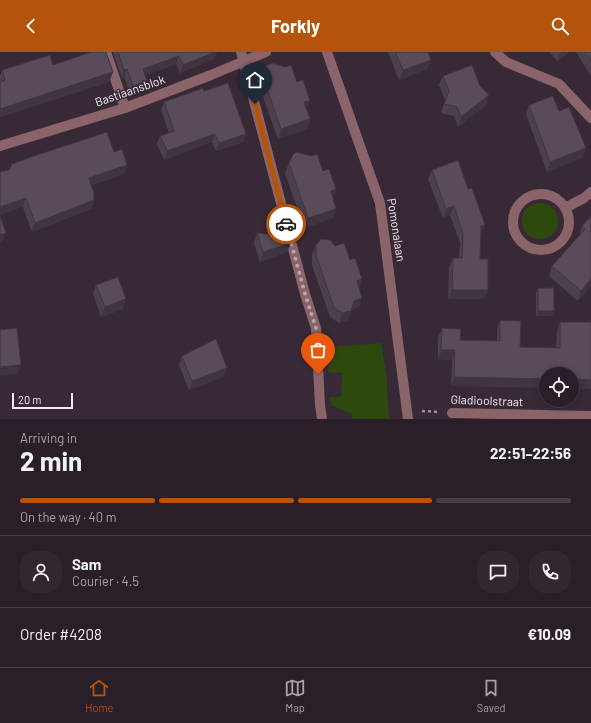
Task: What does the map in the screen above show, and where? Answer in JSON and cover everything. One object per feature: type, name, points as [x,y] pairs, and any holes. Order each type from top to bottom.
[{"type":"street","points":[[106,52],[125,108]]},
{"type":"street","name":"Bastiaansblok","points":[[0,146],[125,108],[211,75],[242,56],[266,52]]},
{"type":"street","name":"Pomonalaan","points":[[327,52],[380,203],[408,415]]},
{"type":"street","points":[[495,52],[506,62],[559,84],[591,118]]},
{"type":"street","points":[[242,56],[305,294],[316,328],[322,419]]},
{"type":"street","points":[[565,208],[584,198],[591,192]]},
{"type":"street","points":[[535,195],[552,196],[565,208],[568,217],[568,227],[565,236],[559,243],[551,248],[541,250],[532,249],[517,237],[514,229],[515,211],[526,198],[535,195]]},
{"type":"street","name":"Gladioolstraat","points":[[452,413],[591,416]]},
{"type":"path","name":"Gladioolstraat","points":[[408,415],[452,413]]},
{"type":"green space","points":[[544,203],[553,208],[557,214],[557,228],[553,234],[544,239],[536,239],[527,234],[523,228],[522,217],[527,208],[533,204]]},
{"type":"green space","points":[[381,343],[387,379],[389,419],[352,419],[352,414],[333,406],[329,398],[341,396],[342,373],[328,372],[330,347]]},
{"type":"building","points":[[91,52],[106,52],[113,72],[0,109],[0,82],[5,80],[2,70],[50,55],[53,65]]},
{"type":"building","points":[[118,52],[215,52],[183,65],[179,56],[143,69],[147,81],[133,86],[127,69],[124,70]]},
{"type":"building","points":[[395,52],[428,52],[431,60],[403,70]]},
{"type":"building","points":[[585,52],[591,52],[591,61]]},
{"type":"building","points":[[272,63],[285,67],[291,65],[297,82],[303,80],[310,101],[304,102],[310,119],[281,129],[262,74],[266,66]]},
{"type":"building","points":[[472,65],[480,86],[489,95],[461,117],[457,107],[444,104],[449,91],[443,76]]},
{"type":"building","points":[[228,83],[246,134],[219,143],[215,134],[167,151],[160,136],[174,131],[164,102],[203,88],[204,91]]},
{"type":"building","points":[[553,96],[559,111],[569,107],[586,148],[550,162],[529,105]]},
{"type":"building","points":[[107,132],[114,152],[122,149],[127,165],[89,178],[94,194],[94,200],[35,223],[26,198],[0,207],[0,172],[9,170],[12,164]]},
{"type":"building","points":[[296,152],[311,156],[317,154],[323,171],[329,169],[336,189],[331,191],[336,209],[308,218],[289,163],[292,156]]},
{"type":"building","points":[[458,160],[468,189],[472,188],[485,225],[481,226],[480,259],[488,259],[488,290],[452,290],[453,258],[462,258],[463,234],[454,206],[446,209],[432,170]]},
{"type":"building","points":[[0,216],[6,233],[0,235]]},
{"type":"building","points":[[591,216],[591,279],[581,291],[552,266],[585,229],[582,226]]},
{"type":"building","points":[[257,233],[289,236],[291,243],[263,252]]},
{"type":"building","points":[[321,239],[330,240],[335,246],[344,243],[350,260],[355,258],[362,279],[357,281],[362,298],[354,301],[351,311],[342,313],[334,308],[316,255],[316,245]]},
{"type":"building","points":[[118,277],[126,299],[105,307],[96,285]]},
{"type":"building","points":[[538,288],[554,288],[554,311],[538,311]]},
{"type":"building","points":[[500,320],[521,321],[520,347],[560,348],[560,322],[591,322],[591,380],[579,379],[579,367],[539,367],[539,379],[454,377],[455,350],[441,350],[442,328],[461,329],[460,340],[500,341]]},
{"type":"building","points":[[17,328],[21,365],[0,367],[0,330]]},
{"type":"building","points":[[216,339],[227,368],[192,381],[182,356]]},
{"type":"way so far","points":[[286,224],[316,328],[318,374]]},
{"type":"route","points":[[255,104],[286,224]]}]
